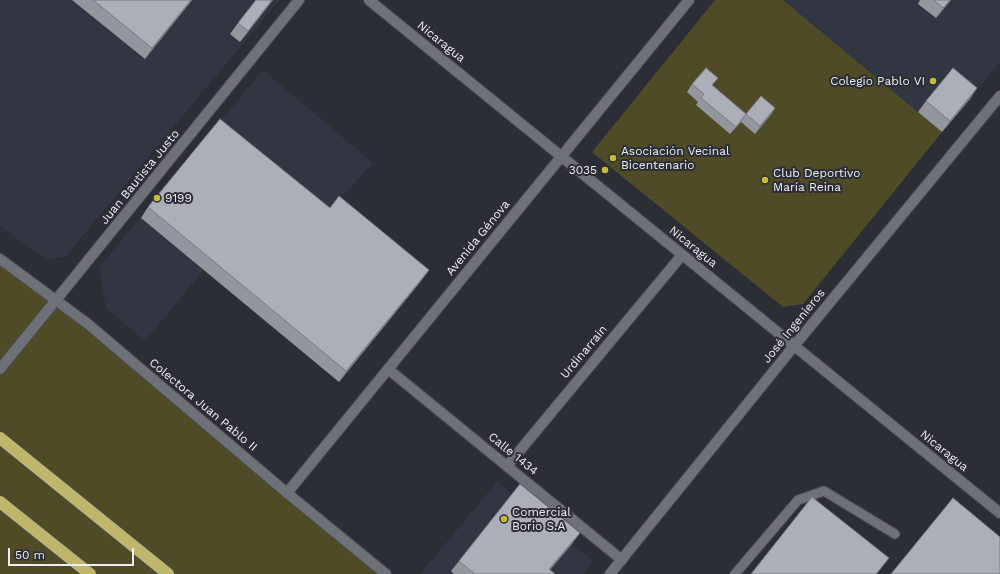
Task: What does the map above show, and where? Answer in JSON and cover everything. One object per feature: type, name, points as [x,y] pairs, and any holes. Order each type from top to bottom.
[{"type":"highway","points":[[0,438],[168,574]]},
{"type":"highway","points":[[0,502],[90,574]]},
{"type":"street","name":"Juan Bautista Justo","points":[[0,369],[299,0]]},
{"type":"street","name":"Nicaragua","points":[[369,0],[1000,514]]},
{"type":"street","name":"Avenida Génova","points":[[287,493],[689,0]]},
{"type":"street","name":"José Ingenieros","points":[[610,574],[794,346],[1000,96]]},
{"type":"street","name":"Urdinarrain","points":[[507,466],[682,255]]},
{"type":"street","name":"Colectora Juan Pablo II","points":[[0,259],[88,324],[287,493],[386,574]]},
{"type":"street","name":"Calle 1434","points":[[388,369],[622,560]]},
{"type":"lane","points":[[735,574],[798,500],[824,491],[895,534]]},
{"type":"shaded area","points":[[0,0],[279,0],[65,257],[46,260],[0,226]]},
{"type":"shaded area","name":"Club Deportivo María Reina","points":[[715,0],[783,0],[942,132],[803,304],[783,307],[592,152]]},
{"type":"shaded area","name":"Colegio Pablo VI","points":[[783,0],[1000,0],[1000,62],[942,132]]},
{"type":"shaded area","points":[[263,70],[373,163],[332,207],[421,281],[339,382],[204,270],[145,341],[106,308],[99,267]]},
{"type":"shaded area","points":[[0,259],[88,324],[386,574],[0,574]]},
{"type":"shaded area","name":"Comercial Borio S.A","points":[[497,482],[594,562],[584,574],[420,574]]},
{"type":"building","points":[[93,0],[191,0],[152,48]]},
{"type":"building","points":[[256,0],[272,0],[248,31],[238,23]]},
{"type":"building","points":[[934,0],[950,0],[943,8]]},
{"type":"building","points":[[706,68],[718,78],[712,85],[746,114],[736,127],[701,98],[704,94],[692,84]]},
{"type":"building","points":[[953,68],[977,88],[950,121],[926,101]]},
{"type":"building","points":[[761,96],[775,108],[760,126],[746,114]]},
{"type":"building","points":[[220,119],[330,208],[339,196],[429,270],[346,371],[148,207]]},
{"type":"building","name":"Comercial Borio S.A","points":[[520,484],[580,533],[549,569],[555,574],[475,574],[459,561]]},
{"type":"building","points":[[812,497],[889,558],[876,574],[751,574]]},
{"type":"building","points":[[953,498],[1000,537],[1000,574],[891,574]]},
{"type":"place","name":"Colegio Pablo VI","points":[[933,81]]},
{"type":"place","name":"Asociación Vecinal Bicentenario","points":[[613,158]]},
{"type":"place","name":"3035","points":[[605,170]]},
{"type":"place","name":"Club Deportivo María Reina","points":[[765,180]]},
{"type":"place","name":"9199","points":[[157,198]]},
{"type":"place","name":"Comercial Borio S.A","points":[[504,519]]}]
